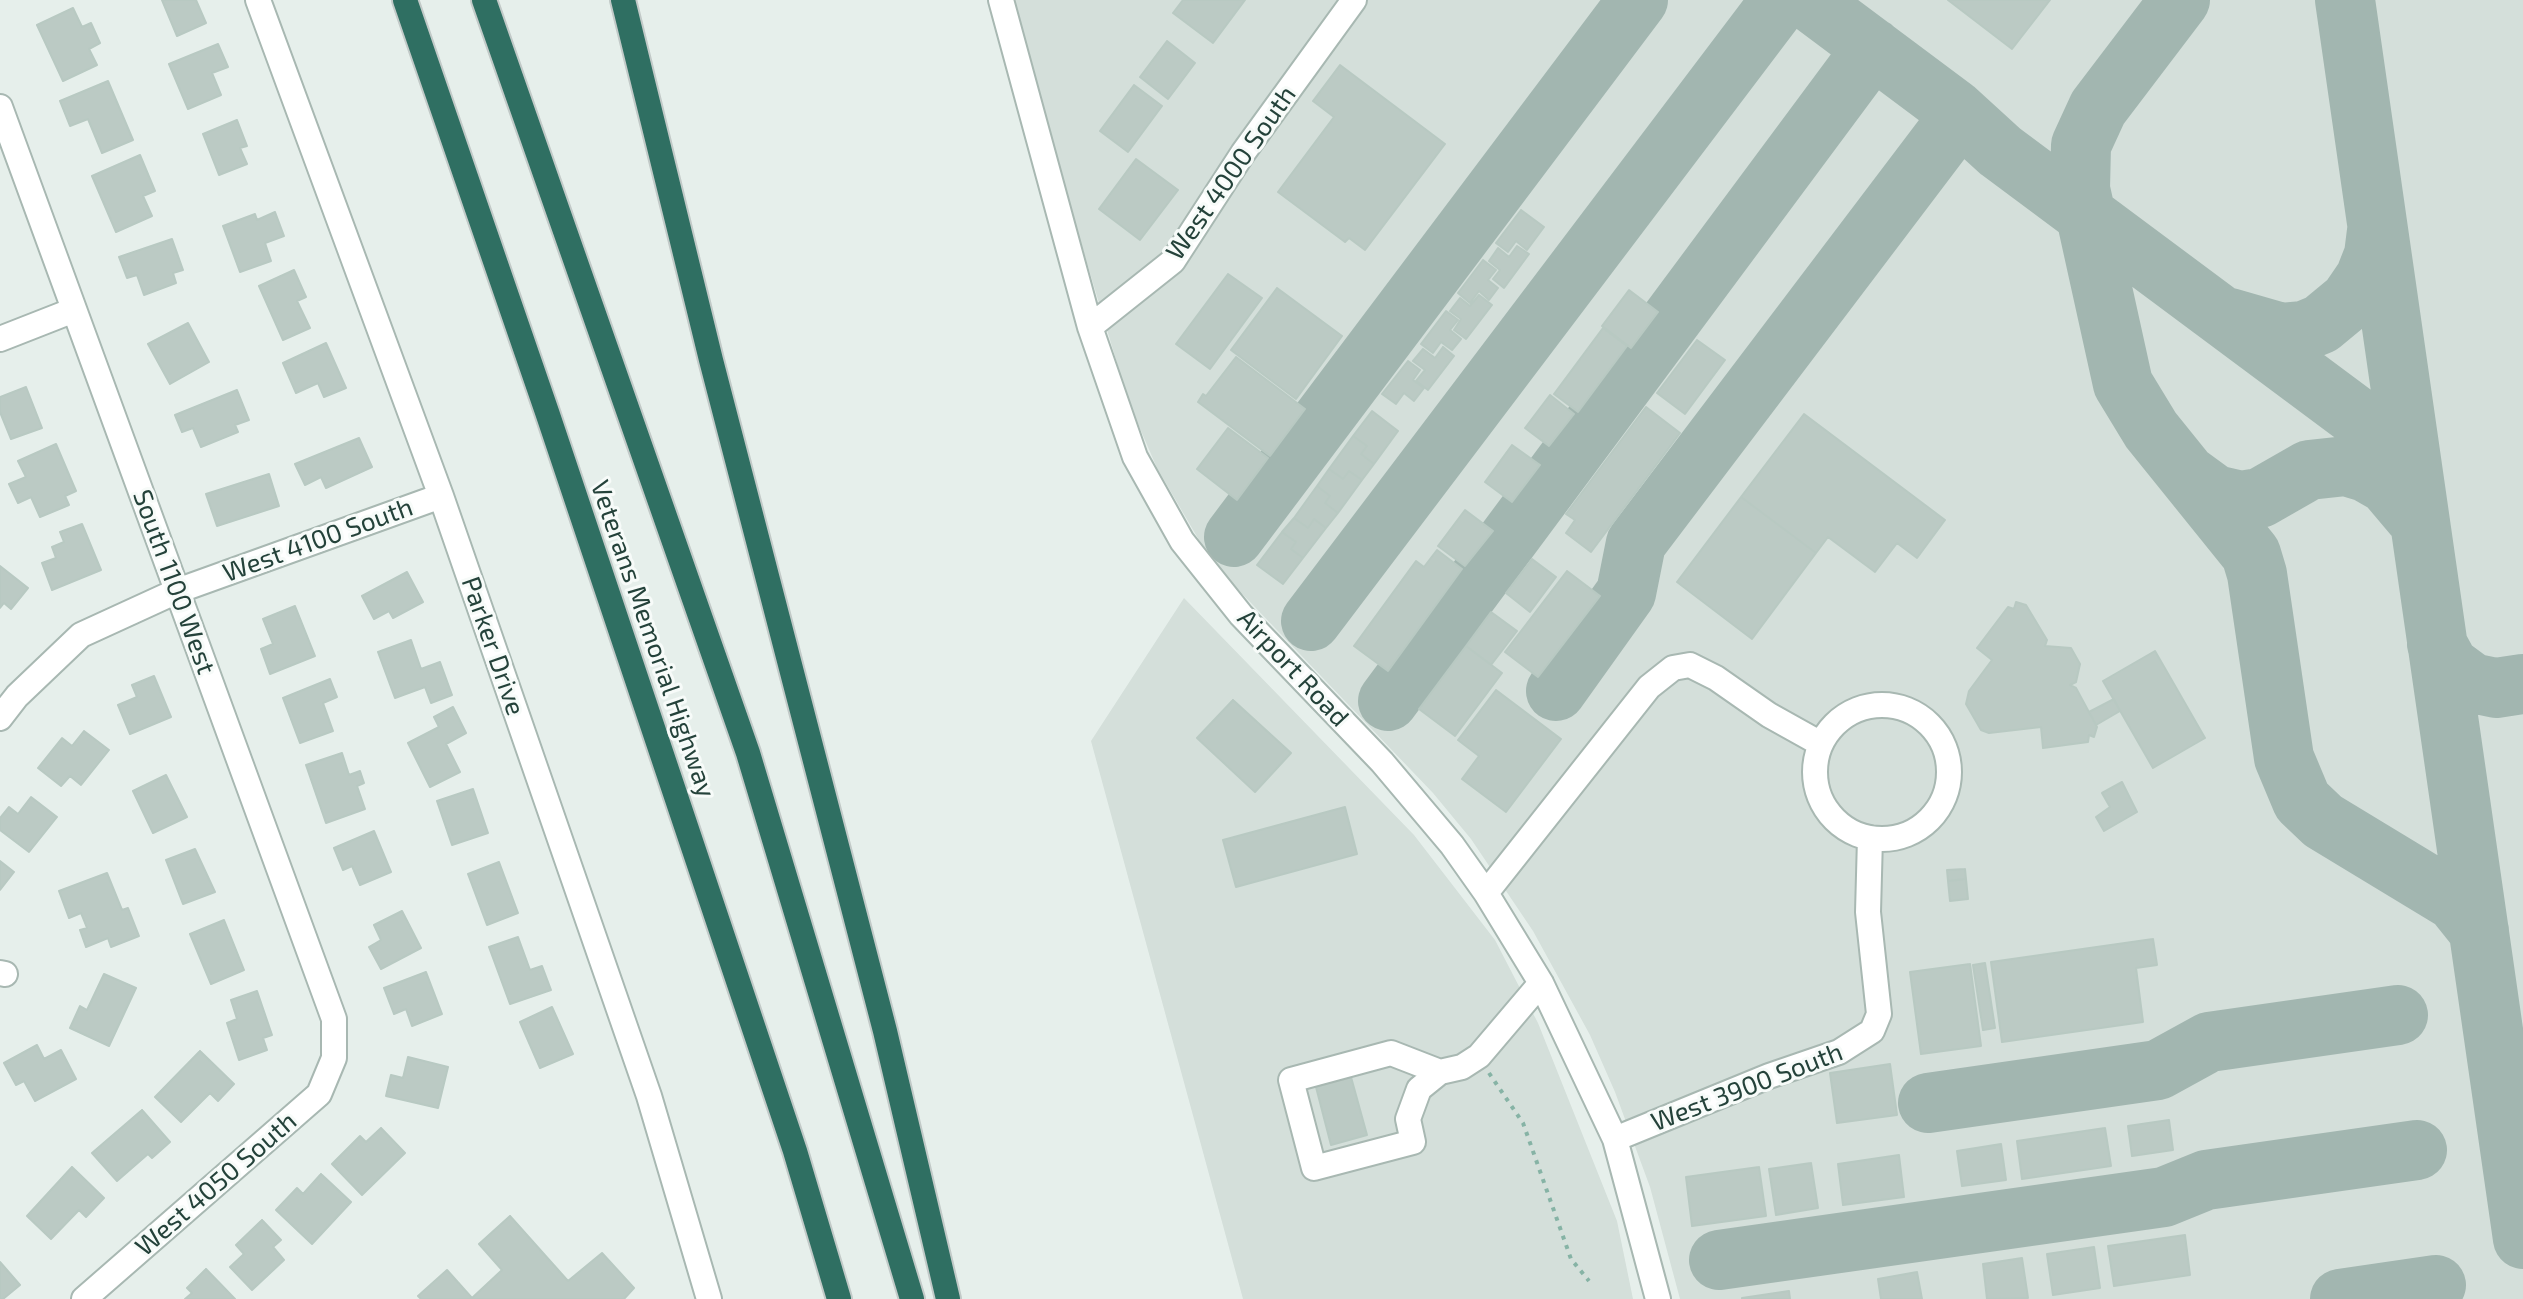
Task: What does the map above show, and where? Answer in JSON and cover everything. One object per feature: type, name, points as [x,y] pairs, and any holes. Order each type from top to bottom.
[{"type":"highway","name":"Veterans Memorial Highway","points":[[405,0],[552,426],[790,1137],[839,1299]]},
{"type":"highway","name":"Veterans Memorial Highway","points":[[484,0],[748,753],[912,1299]]},
{"type":"highway","points":[[623,0],[708,345],[885,1031],[948,1299]]},
{"type":"street","name":"Parker Drive","points":[[258,0],[441,496],[649,1096],[709,1299]]},
{"type":"street","name":"Airport Road","points":[[1001,0],[1090,327],[1135,457],[1182,541],[1241,615],[1382,762],[1452,845],[1486,893],[1541,983],[1615,1139],[1658,1299]]},
{"type":"street","name":"West 4000 South","points":[[1090,327],[1173,261],[1243,153],[1354,0]]},
{"type":"street","name":"South 1100 West","points":[[0,107],[334,1019],[334,1058]]},
{"type":"street","points":[[0,339],[74,310]]},
{"type":"street","name":"West 4100 South","points":[[0,718],[17,696],[81,635],[177,591],[441,496]]},
{"type":"street","points":[[1486,893],[1649,687],[1673,668],[1690,665],[1716,678],[1769,715],[1821,744]]},
{"type":"street","points":[[1885,705],[1907,710],[1924,720],[1938,735],[1946,753],[1949,774],[1945,793],[1936,811],[1907,834],[1870,838],[1851,832],[1835,820],[1822,803],[1816,784],[1815,764],[1821,744],[1843,717],[1863,708],[1885,705]]},
{"type":"street","name":"West 3900 South","points":[[1615,1139],[1769,1076],[1839,1052],[1872,1031],[1879,1014],[1868,912],[1870,838]]},
{"type":"street","points":[[1440,1072],[1391,1053],[1291,1080],[1314,1168],[1413,1142],[1408,1119],[1419,1089],[1440,1072],[1462,1067],[1479,1056],[1541,983]]},
{"type":"street","name":"West 4050 South","points":[[84,1299],[319,1094],[334,1058]]},
{"type":"path","points":[[1479,1056],[1523,1123],[1571,1259],[1589,1281]]},
{"type":"shaded area","points":[[1015,0],[2523,0],[2523,1299],[1680,1299],[1650,1187],[1615,1092],[1590,1035],[1533,931],[1471,839],[1433,793],[1229,580],[1199,540],[1157,468],[1129,403],[1069,203]]},
{"type":"shaded area","points":[[1184,598],[1414,835],[1495,940],[1538,1023],[1617,1221],[1633,1299],[1243,1299],[1091,741]]},
{"type":"building","points":[[162,0],[196,0],[206,23],[177,36]]},
{"type":"building","points":[[1183,0],[1245,0],[1213,43],[1173,13]]},
{"type":"building","points":[[1948,0],[2050,0],[2012,49]]},
{"type":"building","points":[[73,8],[82,27],[91,23],[100,43],[89,49],[97,65],[63,81],[37,25]]},
{"type":"building","points":[[1167,41],[1195,63],[1168,99],[1140,77]]},
{"type":"building","points":[[218,44],[228,67],[212,73],[221,95],[188,109],[169,64]]},
{"type":"building","points":[[1340,65],[1445,144],[1365,250],[1349,238],[1345,242],[1278,192],[1334,117],[1313,101]]},
{"type":"building","points":[[108,81],[133,140],[102,153],[88,119],[70,126],[60,101]]},
{"type":"building","points":[[1134,85],[1162,106],[1128,152],[1100,131]]},
{"type":"building","points":[[237,120],[247,146],[240,148],[247,164],[219,175],[203,134]]},
{"type":"building","points":[[140,155],[155,191],[143,196],[152,216],[116,232],[92,176]]},
{"type":"building","points":[[1136,159],[1178,190],[1140,240],[1099,209]]},
{"type":"building","points":[[1521,210],[1544,227],[1527,250],[1516,241],[1508,252],[1496,243]]},
{"type":"building","points":[[275,212],[284,236],[265,243],[271,261],[240,272],[223,226],[255,214],[257,220]]},
{"type":"building","points":[[172,239],[183,270],[173,273],[176,283],[144,295],[137,275],[127,278],[119,257]]},
{"type":"building","points":[[1517,246],[1529,254],[1504,288],[1493,279],[1500,270],[1489,261],[1498,248],[1509,257]]},
{"type":"building","points":[[1483,260],[1496,270],[1488,280],[1498,288],[1489,300],[1479,291],[1470,303],[1458,293]]},
{"type":"building","points":[[294,270],[306,297],[297,301],[310,328],[283,340],[259,286]]},
{"type":"building","points":[[1228,274],[1262,298],[1210,369],[1176,344]]},
{"type":"building","points":[[1277,288],[1342,336],[1296,399],[1231,350]]},
{"type":"building","points":[[1629,290],[1658,312],[1631,348],[1602,326]]},
{"type":"building","points":[[1479,295],[1492,305],[1466,339],[1454,330],[1461,319],[1450,311],[1460,298],[1470,306]]},
{"type":"building","points":[[1446,311],[1458,320],[1450,330],[1461,339],[1452,350],[1441,342],[1433,353],[1421,344]]},
{"type":"building","points":[[188,323],[209,362],[170,384],[148,344]]},
{"type":"building","points":[[1603,328],[1627,346],[1578,412],[1554,394]]},
{"type":"building","points":[[1697,340],[1725,360],[1685,414],[1657,393]]},
{"type":"building","points":[[326,343],[346,388],[324,397],[318,383],[296,393],[283,363]]},
{"type":"building","points":[[1443,347],[1454,356],[1428,390],[1416,381],[1425,370],[1413,361],[1423,349],[1435,358]]},
{"type":"building","points":[[1236,357],[1305,409],[1270,456],[1198,402]]},
{"type":"building","points":[[1408,361],[1420,370],[1413,380],[1424,388],[1414,401],[1404,393],[1396,404],[1382,394]]},
{"type":"building","points":[[26,387],[42,428],[11,439],[0,412],[0,397]]},
{"type":"building","points":[[237,390],[249,420],[235,425],[238,432],[201,447],[193,428],[182,432],[175,415]]},
{"type":"building","points":[[1550,395],[1574,414],[1549,446],[1525,428]]},
{"type":"building","points":[[1646,407],[1680,433],[1591,552],[1566,533],[1575,520],[1566,514]]},
{"type":"building","points":[[1372,411],[1398,431],[1374,464],[1361,454],[1367,446],[1353,436]]},
{"type":"building","points":[[1804,414],[1945,520],[1917,558],[1897,543],[1875,572],[1828,537],[1816,553],[1741,497]]},
{"type":"building","points":[[1228,428],[1268,458],[1237,500],[1197,469]]},
{"type":"building","points":[[1353,436],[1367,446],[1361,454],[1374,464],[1362,480],[1349,471],[1343,479],[1329,469]]},
{"type":"building","points":[[359,438],[372,467],[326,488],[321,477],[305,485],[295,464]]},
{"type":"building","points":[[56,444],[76,491],[65,496],[69,505],[40,517],[31,497],[18,503],[9,484],[26,477],[18,461]]},
{"type":"building","points":[[1512,445],[1540,465],[1512,502],[1485,482]]},
{"type":"building","points":[[1329,469],[1343,479],[1349,471],[1362,480],[1338,513],[1325,503],[1330,496],[1317,486]]},
{"type":"building","points":[[269,474],[279,506],[217,526],[206,494]]},
{"type":"building","points":[[1317,486],[1330,496],[1325,503],[1338,513],[1326,528],[1314,519],[1308,528],[1294,518]]},
{"type":"building","points":[[1741,497],[1816,553],[1752,639],[1677,582]]},
{"type":"building","points":[[1465,510],[1493,531],[1465,566],[1438,546]]},
{"type":"building","points":[[1294,518],[1308,528],[1314,519],[1326,528],[1303,558],[1291,549],[1296,542],[1282,532]]},
{"type":"building","points":[[82,524],[101,570],[52,590],[42,563],[56,558],[52,547],[64,542],[60,532]]},
{"type":"building","points":[[1282,532],[1296,542],[1291,549],[1303,558],[1283,584],[1257,565]]},
{"type":"building","points":[[1437,550],[1462,569],[1388,671],[1354,646],[1416,561],[1424,567]]},
{"type":"building","points":[[1532,559],[1556,577],[1530,612],[1506,593]]},
{"type":"building","points":[[0,566],[28,588],[11,609],[4,603],[0,608]]},
{"type":"building","points":[[1567,571],[1600,596],[1538,677],[1505,652]]},
{"type":"building","points":[[407,572],[423,602],[393,618],[389,611],[374,619],[362,596]]},
{"type":"building","points":[[2016,602],[2026,605],[2047,640],[2045,646],[2071,648],[2080,664],[2076,682],[2070,685],[2076,688],[2097,727],[2094,737],[2089,735],[2088,742],[2043,748],[2041,727],[1989,733],[1981,730],[1966,704],[1969,691],[1992,660],[1977,648],[2008,607],[2014,609]]},
{"type":"building","points":[[295,606],[315,656],[270,674],[261,649],[273,644],[263,619]]},
{"type":"building","points":[[1491,612],[1517,631],[1491,665],[1466,646]]},
{"type":"building","points":[[411,640],[421,669],[440,662],[452,695],[431,703],[425,687],[395,698],[378,652]]},
{"type":"building","points":[[1466,646],[1502,673],[1455,736],[1419,709]]},
{"type":"building","points":[[2155,651],[2205,738],[2153,768],[2103,681]]},
{"type":"building","points":[[154,676],[171,717],[130,734],[118,705],[137,697],[132,685]]},
{"type":"building","points":[[330,679],[337,697],[323,703],[333,731],[300,743],[283,698]]},
{"type":"building","points":[[1496,690],[1561,739],[1506,812],[1462,779],[1479,756],[1458,740]]},
{"type":"building","points":[[2114,699],[2120,711],[2096,725],[2089,712]]},
{"type":"building","points":[[1233,700],[1291,753],[1255,792],[1197,738]]},
{"type":"building","points":[[453,707],[466,733],[446,744],[460,772],[430,787],[408,743],[439,727],[434,717]]},
{"type":"building","points":[[84,731],[109,750],[81,785],[70,776],[61,786],[38,768],[62,738],[72,746]]},
{"type":"building","points":[[342,753],[349,775],[360,771],[364,783],[357,786],[365,809],[326,823],[306,765]]},
{"type":"building","points":[[166,775],[187,817],[153,833],[133,791]]},
{"type":"building","points":[[2122,782],[2137,812],[2104,831],[2096,817],[2110,807],[2102,793]]},
{"type":"building","points":[[473,789],[488,833],[452,845],[437,801]]},
{"type":"building","points":[[31,797],[57,817],[29,852],[0,830],[0,818],[9,807],[18,814]]},
{"type":"building","points":[[1345,807],[1357,854],[1236,887],[1223,840]]},
{"type":"building","points":[[374,831],[391,872],[360,885],[352,866],[343,870],[334,848]]},
{"type":"building","points":[[195,849],[215,892],[183,904],[166,860]]},
{"type":"building","points":[[0,861],[14,872],[0,890]]},
{"type":"building","points":[[499,862],[518,913],[487,925],[468,874]]},
{"type":"building","points":[[1965,869],[1966,879],[1948,881],[1947,870]]},
{"type":"building","points":[[107,873],[122,910],[128,908],[139,936],[111,947],[108,938],[86,947],[80,930],[87,928],[81,913],[69,918],[59,891]]},
{"type":"building","points":[[1966,879],[1968,899],[1950,901],[1948,881]]},
{"type":"building","points":[[402,911],[421,948],[381,969],[369,947],[381,940],[374,925]]},
{"type":"building","points":[[224,920],[244,970],[211,984],[190,934]]},
{"type":"building","points":[[518,937],[530,970],[542,966],[551,990],[510,1004],[489,947]]},
{"type":"building","points":[[2153,939],[2157,965],[2136,968],[2143,1022],[2002,1042],[1991,962]]},
{"type":"building","points":[[1985,963],[1995,1028],[1983,1030],[1973,965]]},
{"type":"building","points":[[1970,964],[1981,1046],[1921,1054],[1910,972]]},
{"type":"building","points":[[426,972],[442,1014],[412,1026],[406,1009],[394,1014],[384,988]]},
{"type":"building","points":[[104,974],[136,988],[109,1046],[70,1028],[80,1006],[87,1010]]},
{"type":"building","points":[[257,991],[272,1035],[263,1038],[267,1050],[239,1060],[227,1023],[237,1019],[231,1000]]},
{"type":"building","points":[[552,1007],[573,1054],[540,1068],[520,1022]]},
{"type":"building","points":[[37,1045],[44,1059],[61,1050],[76,1079],[35,1101],[24,1081],[16,1085],[4,1063]]},
{"type":"building","points":[[200,1051],[234,1084],[218,1101],[210,1093],[181,1122],[155,1097]]},
{"type":"building","points":[[408,1057],[448,1067],[438,1108],[386,1096],[391,1075],[403,1078]]},
{"type":"building","points":[[1890,1064],[1897,1115],[1837,1123],[1830,1073]]},
{"type":"building","points":[[1351,1077],[1367,1135],[1331,1145],[1316,1087]]},
{"type":"building","points":[[142,1110],[170,1142],[152,1158],[148,1154],[117,1181],[92,1153]]},
{"type":"building","points":[[2169,1120],[2173,1150],[2132,1156],[2128,1126]]},
{"type":"building","points":[[381,1128],[405,1153],[362,1195],[332,1164],[360,1136],[366,1142]]},
{"type":"building","points":[[2105,1128],[2111,1166],[2022,1179],[2017,1141]]},
{"type":"building","points":[[2001,1144],[2006,1180],[1962,1186],[1957,1151]]},
{"type":"building","points":[[1899,1155],[1904,1197],[1843,1205],[1838,1164]]},
{"type":"building","points":[[1811,1163],[1818,1208],[1776,1215],[1769,1169]]},
{"type":"building","points":[[72,1167],[104,1198],[86,1217],[79,1210],[51,1239],[27,1216]]},
{"type":"building","points":[[1759,1167],[1766,1216],[1692,1226],[1686,1177]]},
{"type":"building","points":[[321,1174],[351,1202],[312,1244],[276,1210],[297,1188],[303,1194]]},
{"type":"building","points":[[510,1216],[568,1281],[602,1253],[634,1288],[624,1299],[421,1299],[418,1296],[447,1270],[472,1298],[502,1270],[479,1244]]},
{"type":"building","points":[[262,1220],[281,1240],[273,1247],[284,1260],[252,1290],[230,1267],[244,1254],[236,1245]]},
{"type":"building","points":[[2185,1235],[2190,1275],[2114,1286],[2108,1246]]},
{"type":"building","points":[[2094,1247],[2100,1288],[2053,1295],[2047,1254]]},
{"type":"building","points":[[2022,1258],[2028,1298],[1987,1299],[1983,1264]]},
{"type":"building","points":[[0,1262],[20,1285],[3,1299],[0,1299]]},
{"type":"building","points":[[206,1269],[235,1299],[185,1299],[192,1293],[187,1288]]},
{"type":"building","points":[[1917,1272],[1922,1299],[1881,1299],[1878,1279]]},
{"type":"building","points":[[1789,1291],[1790,1299],[1742,1299],[1742,1298]]},
{"type":"taxiway","points":[[1234,537],[1638,0]]},
{"type":"taxiway","points":[[1311,621],[1781,0]]},
{"type":"taxiway","points":[[1808,0],[1954,109],[2000,151],[2360,419],[2393,452],[2412,487]]},
{"type":"taxiway","points":[[2180,0],[2098,108],[2081,145],[2080,189],[2123,384],[2151,430],[2251,554],[2257,574],[2284,758],[2302,801],[2323,821],[2455,901],[2479,931]]},
{"type":"taxiway","points":[[2345,0],[2523,1239]]},
{"type":"taxiway","points":[[1388,701],[1873,48]]},
{"type":"taxiway","points":[[1556,691],[1626,593],[1636,543],[1958,118]]},
{"type":"taxiway","points":[[2230,318],[2282,333],[2304,331],[2321,324],[2350,300],[2365,278],[2374,255],[2377,231]]},
{"type":"taxiway","points":[[2189,476],[2215,495],[2241,501],[2260,498],[2309,470],[2346,466],[2366,472],[2387,484],[2414,516]]},
{"type":"taxiway","points":[[2437,644],[2449,666],[2472,683],[2496,688],[2523,684]]},
{"type":"taxiway","points":[[1928,1103],[2158,1070],[2209,1042],[2398,1015]]},
{"type":"taxiway","points":[[1719,1260],[2164,1197],[2206,1180],[2417,1150]]},
{"type":"taxiway","points":[[2340,1299],[2436,1285]]}]
